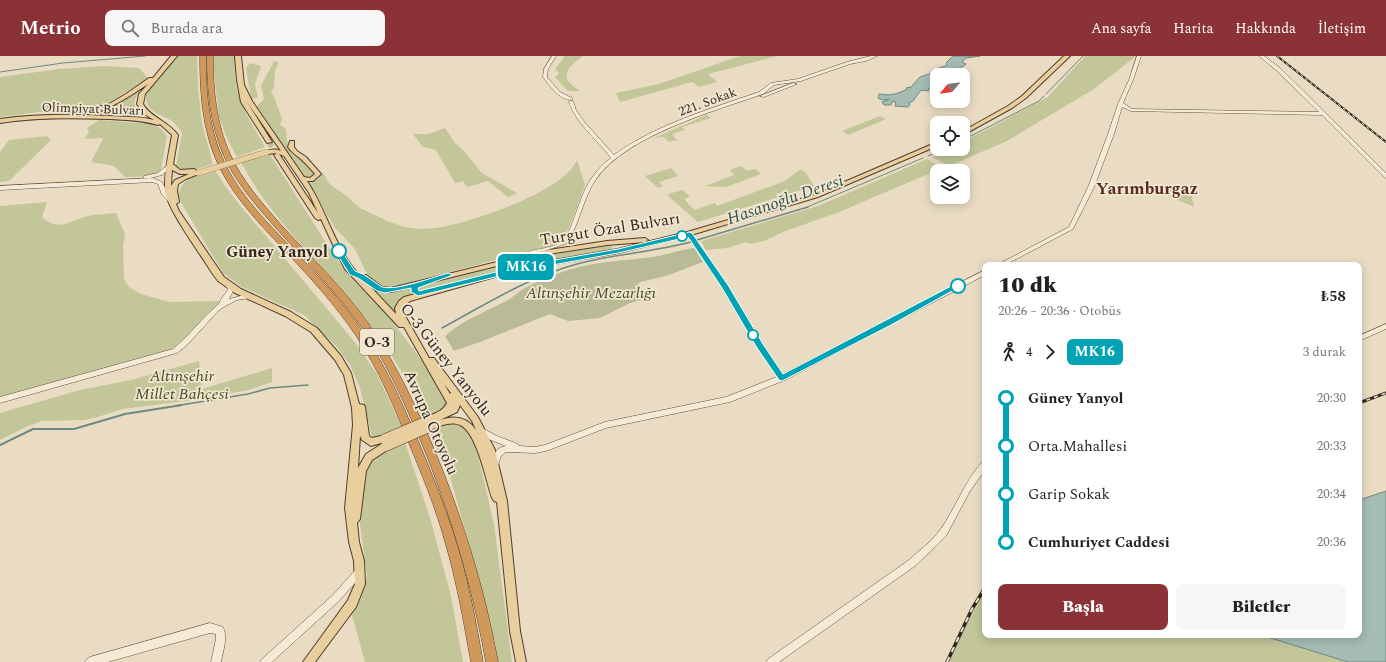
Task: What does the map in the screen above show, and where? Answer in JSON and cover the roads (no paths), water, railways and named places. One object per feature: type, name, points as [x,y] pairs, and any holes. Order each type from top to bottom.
[{"type":"highway","name":"Avrupa Otoyolu","points":[[203,56],[203,88],[208,120],[224,169],[250,207],[331,296],[347,316],[368,348],[390,389],[423,465],[448,533],[461,578],[477,662]]},
{"type":"highway","name":"Avrupa Otoyolu","points":[[210,56],[212,103],[217,126],[231,165],[259,205],[334,286],[360,317],[377,342],[400,384],[443,482],[462,535],[474,576],[492,662]]},
{"type":"main road","points":[[174,56],[142,94],[140,104],[146,113],[160,120],[172,129],[175,135],[172,145],[168,192],[176,211],[215,271],[228,285],[248,296],[288,314],[314,330],[338,358],[357,392],[361,406],[365,438],[371,442],[386,442]]},
{"type":"main road","points":[[970,124],[994,111],[1016,96],[1059,56]]},
{"type":"main road","points":[[970,129],[1014,104],[1067,56]]},
{"type":"main road","points":[[238,58],[240,85],[247,109],[269,142]]},
{"type":"main road","name":"Olimpiyat Bulvarı","points":[[0,120],[30,114],[92,112],[102,109],[122,98],[161,71]]},
{"type":"main road","points":[[240,85],[249,101],[312,193],[337,248]]},
{"type":"main road","name":"Olimpiyat Bulvarı","points":[[0,120],[32,116],[61,115],[157,122],[168,130],[172,145]]},
{"type":"main road","points":[[266,151],[275,144],[270,130]]},
{"type":"main road","points":[[292,142],[291,147],[295,152],[304,158],[318,174],[311,180],[302,178]]},
{"type":"main road","name":"Turgut Özal Bulvarı","points":[[416,343],[398,308],[408,299],[436,290],[520,268],[647,245],[819,190],[930,143]]},
{"type":"main road","name":"Turgut Özal Bulvarı","points":[[353,273],[361,276],[374,287],[385,290],[398,289],[520,258],[578,247],[638,241],[688,232],[816,196],[930,147]]},
{"type":"main road","points":[[176,211],[174,189],[176,184],[184,178],[198,172],[266,151],[277,151],[282,153],[296,168]]},
{"type":"main road","points":[[277,156],[353,273]]},
{"type":"main road","points":[[170,165],[174,170],[179,172],[198,172]]},
{"type":"main road","points":[[578,247],[610,245],[615,247],[613,250],[580,257]]},
{"type":"main road","name":"O-3 Güney Yanyolu","points":[[353,273],[399,321],[416,343],[427,354],[482,431],[495,463],[503,514]]},
{"type":"main road","points":[[436,290],[418,294],[414,292],[413,288],[422,283],[449,275]]},
{"type":"main road","points":[[308,662],[342,619],[352,603],[360,584],[360,566],[355,514],[360,471],[370,457],[386,442],[426,425],[447,411],[452,403],[416,343]]},
{"type":"main road","points":[[427,354],[454,395],[457,403],[454,410],[436,418]]},
{"type":"main road","points":[[348,375],[356,408],[357,425],[350,508],[354,542],[360,566]]},
{"type":"main road","points":[[426,425],[456,421],[463,422],[471,429],[478,443],[503,514],[515,631],[521,662]]},
{"type":"street","points":[[553,56],[546,69],[545,77],[558,94],[570,100],[573,110],[596,138],[610,151],[614,158]]},
{"type":"street","points":[[553,56],[544,68],[543,77],[548,86],[580,119]]},
{"type":"street","points":[[867,59],[875,56]]},
{"type":"street","points":[[1006,262],[1070,228],[1081,210],[1092,185],[1111,134],[1120,104],[1140,56]]},
{"type":"street","points":[[1261,56],[1278,69],[1386,176]]},
{"type":"street","name":"221. Sokak","points":[[520,258],[532,252],[565,242],[593,178],[622,152],[673,125],[761,93],[774,83],[799,80],[849,63],[867,59]]},
{"type":"street","name":"221. Sokak","points":[[578,247],[572,245],[571,240],[593,185],[605,168],[643,143],[675,127],[867,59]]},
{"type":"street","points":[[770,86],[781,89],[786,86],[783,82]]},
{"type":"street","points":[[564,102],[564,100],[570,100]]},
{"type":"street","points":[[1120,104],[1131,110],[1322,114]]},
{"type":"street","points":[[610,151],[622,152]]},
{"type":"street","points":[[0,187],[152,176],[160,174],[170,165]]},
{"type":"street","points":[[0,187],[153,180],[160,183],[165,195],[171,201]]},
{"type":"street","points":[[495,463],[498,454],[504,449],[535,450],[556,444],[605,425],[720,401],[754,390],[801,368],[982,274]]},
{"type":"street","points":[[0,400],[175,351],[193,337],[212,312],[222,303],[231,289],[228,285]]},
{"type":"street","points":[[222,303],[241,296],[248,296]]},
{"type":"street","points":[[1362,338],[1386,326]]},
{"type":"street","points":[[482,431],[507,443],[535,450]]},
{"type":"street","points":[[771,662],[912,562],[933,544],[942,534],[971,481],[982,468]]},
{"type":"street","points":[[265,662],[336,598],[360,566]]},
{"type":"street","points":[[336,598],[346,593],[357,592]]},
{"type":"street","points":[[90,662],[210,628],[220,630],[221,639],[216,662]]},
{"type":"water","points":[[953,56],[980,56],[966,58],[962,62],[966,64],[960,68],[939,68],[945,66],[947,64],[946,63]]},
{"type":"water","points":[[930,74],[929,91],[921,90],[913,101],[909,103],[910,105],[908,107],[895,106],[896,102],[893,101],[891,105],[884,105],[882,102],[889,99],[882,100],[878,98],[879,94],[894,94],[911,87],[920,77]]},
{"type":"water","points":[[1386,491],[1386,662],[1348,662],[1270,638],[1362,638],[1362,499]]},
{"type":"waterway","points":[[0,72],[63,63],[145,56]]},
{"type":"waterway","name":"Hasanoğlu Deresi","points":[[1046,94],[1083,56]]},
{"type":"waterway","name":"Hasanoğlu Deresi","points":[[970,136],[1039,101],[1044,96]]},
{"type":"waterway","name":"Hasanoğlu Deresi","points":[[806,208],[923,158]]},
{"type":"waterway","name":"Hasanoğlu Deresi","points":[[697,240],[806,208]]},
{"type":"waterway","name":"Hasanoğlu Deresi","points":[[442,328],[508,292],[559,269],[619,255],[691,242]]},
{"type":"waterway","name":"Hasanoğlu Deresi","points":[[175,406],[248,394],[270,388],[308,385]]},
{"type":"waterway","name":"Hasanoğlu Deresi","points":[[0,445],[33,429],[74,429],[125,414],[182,405]]},
{"type":"tunnel","points":[[269,142],[277,155]]},
{"type":"railway","points":[[1277,56],[1386,142]]},
{"type":"railway","points":[[1362,402],[1386,393]]},
{"type":"railway","points":[[947,662],[972,609],[982,593]]},
{"type":"place","name":"Güney Yanyol","points":[[339,251]]},
{"type":"district","name":"Yarımburgaz","points":[[1147,188]]},
{"type":"park label","name":"Altınşehir Mezarlığı","points":[[591,292]]},
{"type":"park label","name":"Altınşehir Millet Bahçesi","points":[[182,384]]}]
